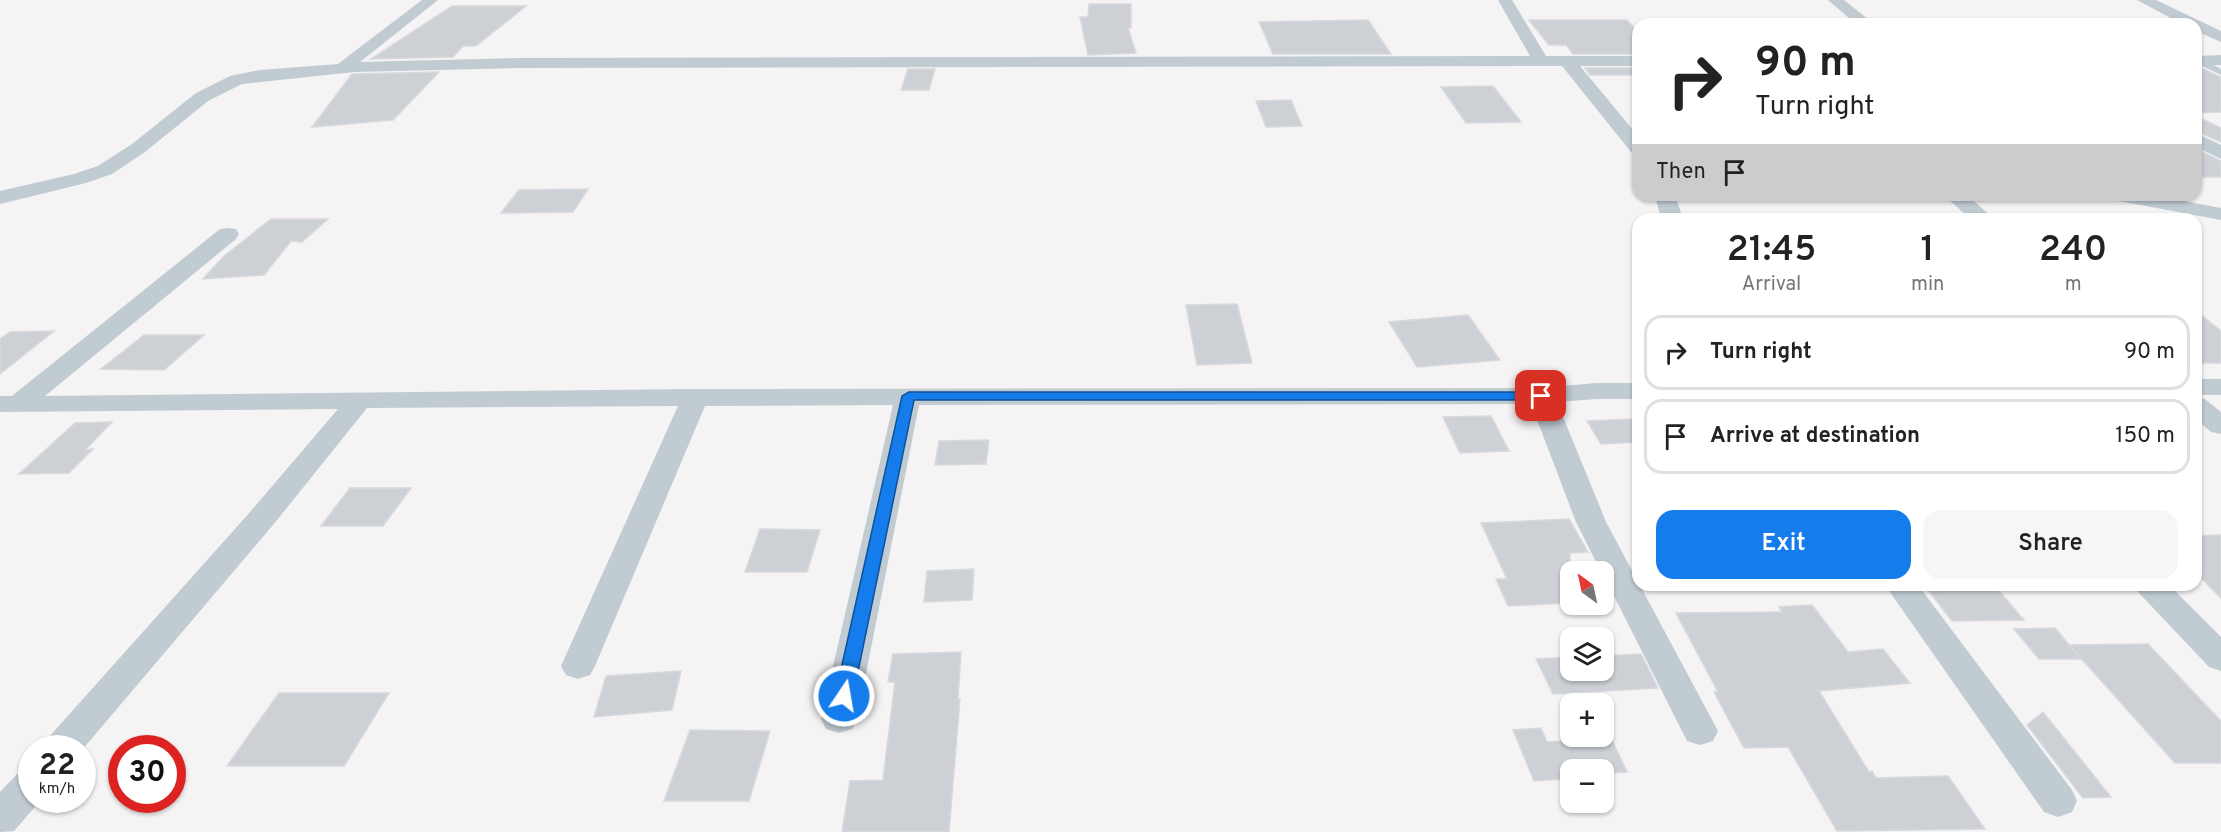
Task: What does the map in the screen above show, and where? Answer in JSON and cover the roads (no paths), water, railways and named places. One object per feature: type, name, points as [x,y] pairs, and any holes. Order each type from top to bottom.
[{"type":"street","points":[[345,66],[431,0]]},
{"type":"street","points":[[1505,0],[1541,61]]},
{"type":"street","points":[[1835,0],[1858,18]]},
{"type":"street","points":[[2144,0],[2182,18]]},
{"type":"street","points":[[2202,28],[2221,37]]},
{"type":"street","points":[[2202,61],[2221,60]]},
{"type":"street","points":[[1567,61],[1632,141]]},
{"type":"street","points":[[0,198],[26,189],[88,176],[106,169],[135,151],[206,96],[237,80],[345,66],[518,63],[1632,61]]},
{"type":"street","points":[[2202,142],[2221,153]]},
{"type":"street","points":[[1961,201],[1976,213]]},
{"type":"street","points":[[2151,201],[2221,214]]},
{"type":"street","points":[[9,404],[228,234]]},
{"type":"street","points":[[2202,387],[2221,387]]},
{"type":"street","points":[[9,404],[909,396],[1541,396],[1596,391],[1632,391]]},
{"type":"street","points":[[839,720],[909,396]]},
{"type":"street","points":[[1541,396],[1591,522],[1700,731]]},
{"type":"street","points":[[578,666],[695,398]]},
{"type":"street","points":[[73,735],[262,518],[358,402]]},
{"type":"street","points":[[2202,410],[2221,426]]},
{"type":"street","points":[[1904,591],[2058,801]]},
{"type":"street","points":[[2156,591],[2221,658]]},
{"type":"street","points":[[0,819],[18,799]]},
{"type":"lane","points":[[2202,63],[2221,72]]}]
